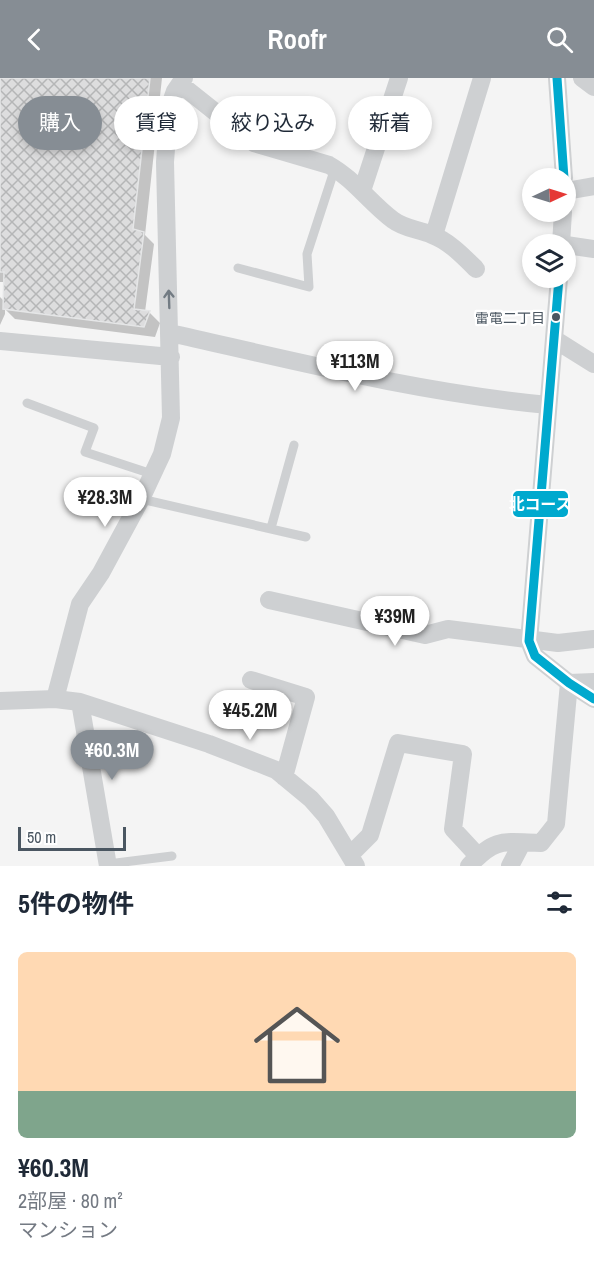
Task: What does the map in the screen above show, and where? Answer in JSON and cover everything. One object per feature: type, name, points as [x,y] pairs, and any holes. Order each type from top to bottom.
[{"type":"street","points":[[362,191],[399,78]]},
{"type":"street","points":[[434,235],[482,78]]},
{"type":"street","points":[[557,78],[563,168]]},
{"type":"street","points":[[582,78],[594,87]]},
{"type":"street","points":[[55,699],[80,603],[101,573],[141,499],[162,454],[171,418],[165,162],[169,108],[182,81],[255,143],[335,168],[391,218],[405,227],[434,235],[458,252],[476,269]]},
{"type":"street","points":[[576,189],[594,186]]},
{"type":"street","points":[[576,247],[594,249]]},
{"type":"street","points":[[558,288],[529,641],[535,656],[594,699]]},
{"type":"street","points":[[170,333],[395,382],[489,399],[548,405]]},
{"type":"street","points":[[554,339],[594,364]]},
{"type":"street","points":[[0,341],[171,357]]},
{"type":"street","points":[[269,600],[425,635],[448,629],[558,644],[594,639]]},
{"type":"street","points":[[251,680],[306,698],[284,777]]},
{"type":"street","points":[[569,683],[594,682]]},
{"type":"street","points":[[0,700],[55,699],[80,702],[216,746],[276,770],[319,808],[353,861],[370,835],[398,743],[463,754],[453,829],[473,861],[484,849],[502,842],[541,843],[556,824],[569,683]]},
{"type":"street","points":[[80,702],[108,865]]},
{"type":"street","points":[[510,866],[522,843]]},
{"type":"lane","points":[[238,268],[309,287],[306,254],[335,168]]},
{"type":"lane","points":[[27,403],[94,428],[85,452],[152,474]]},
{"type":"lane","points":[[271,528],[294,445]]},
{"type":"lane","points":[[141,499],[306,537]]},
{"type":"lane","points":[[108,865],[172,856]]},
{"type":"building","points":[[0,78],[150,78],[148,96],[114,96],[114,150],[142,150],[133,229],[144,232],[134,309],[150,311],[144,327],[3,309],[4,272],[0,272]]},
{"type":"transit line","name":"北コース","points":[[557,78],[563,168]]},
{"type":"transit line","name":"北コース","points":[[558,288],[529,641],[535,656],[594,699]]},
{"type":"place","name":"雷電二丁目","points":[[556,317]]}]
